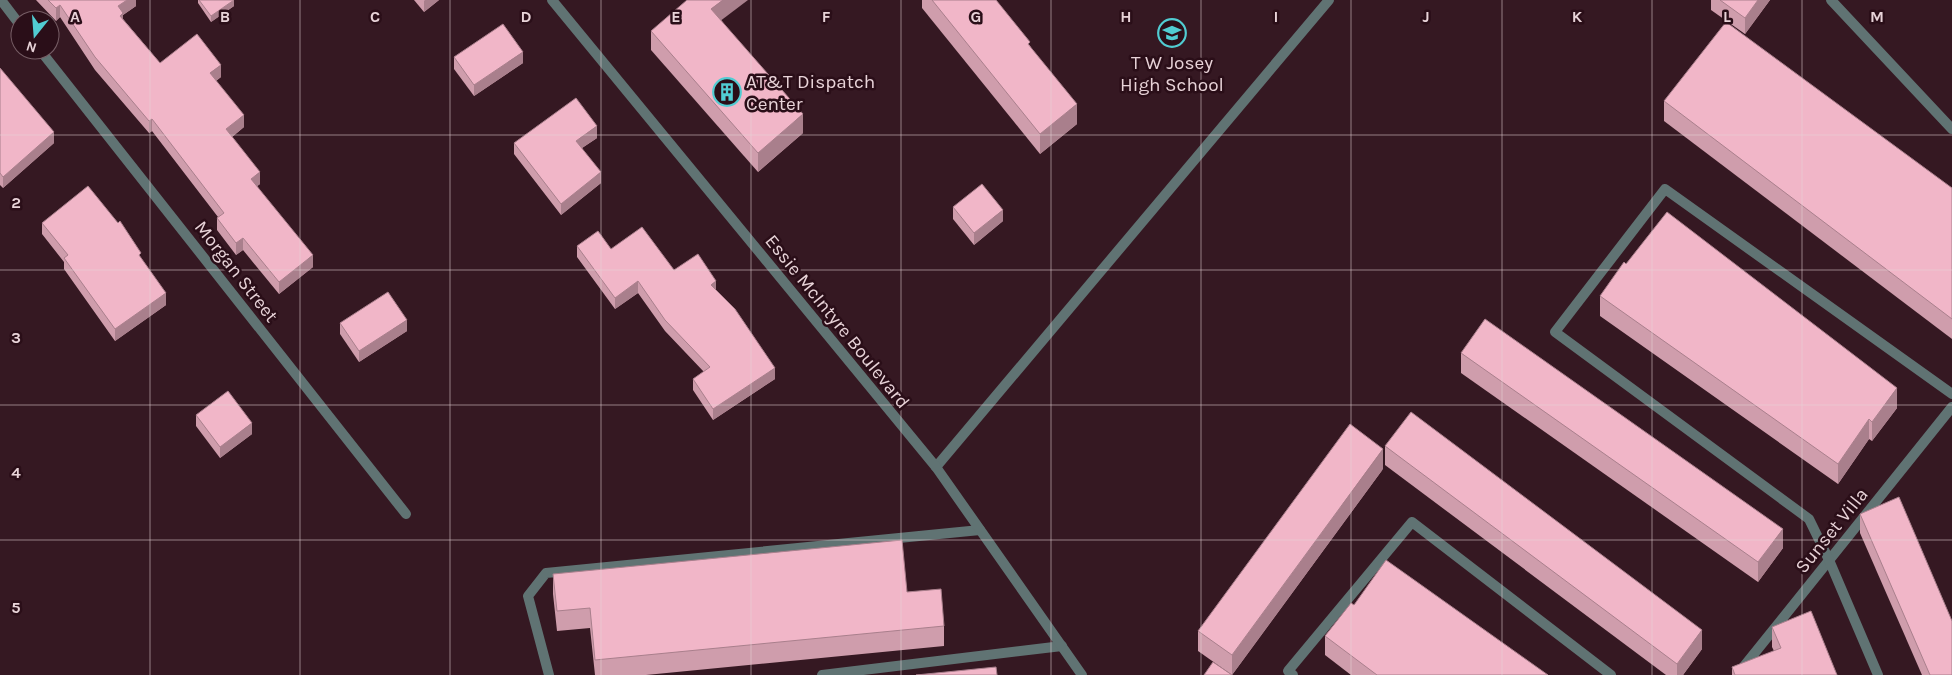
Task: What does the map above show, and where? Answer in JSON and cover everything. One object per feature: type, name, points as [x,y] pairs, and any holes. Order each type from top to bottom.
[{"type":"street","points":[[0,0],[10,12]]},
{"type":"street","name":"Essie McIntyre Boulevard","points":[[552,0],[936,467],[1082,675]]},
{"type":"street","points":[[936,467],[1329,0]]},
{"type":"street","points":[[1831,0],[1952,129]]},
{"type":"street","name":"Morgan Street","points":[[48,60],[406,514]]},
{"type":"street","points":[[1878,675],[1810,519],[1555,332],[1665,189],[1952,394]]},
{"type":"street","name":"Sunset Villa","points":[[1737,675],[1952,407]]},
{"type":"street","points":[[1293,675],[1288,671],[1412,522],[1611,675]]},
{"type":"street","points":[[549,675],[528,596],[546,573],[980,530]]},
{"type":"street","points":[[822,675],[1062,646]]},
{"type":"building","points":[[48,0],[127,0],[118,6],[123,13],[120,16],[160,63],[197,34],[221,65],[210,73],[244,115],[226,129],[260,172],[251,179],[313,255],[279,282],[243,238],[236,243],[217,218],[224,213],[152,119],[149,121],[95,57],[60,5],[56,8]]},
{"type":"building","points":[[199,0],[234,0],[211,16]]},
{"type":"building","name":"AT&T Dispatch Center","points":[[687,0],[723,0],[711,9],[803,114],[758,153],[651,31]]},
{"type":"building","points":[[932,0],[996,0],[1030,42],[1028,44],[1077,104],[1040,134]]},
{"type":"building","points":[[1720,0],[1758,0],[1745,18]]},
{"type":"building","points":[[1726,22],[1952,188],[1952,319],[1664,101]]},
{"type":"building","points":[[503,24],[523,52],[474,85],[454,57]]},
{"type":"building","points":[[0,68],[54,132],[3,177],[0,173]]},
{"type":"building","points":[[576,98],[597,126],[576,141],[601,172],[561,204],[514,143]]},
{"type":"building","points":[[982,184],[1003,210],[974,233],[953,207]]},
{"type":"building","points":[[88,186],[118,223],[120,221],[141,253],[139,255],[166,293],[115,329],[64,258],[68,255],[42,223]]},
{"type":"building","points":[[1667,212],[1897,388],[1872,422],[1869,419],[1838,464],[1600,296],[1624,262],[1626,264]]},
{"type":"building","points":[[642,227],[674,270],[698,254],[716,281],[711,285],[735,309],[775,368],[713,409],[693,379],[710,367],[665,320],[638,281],[615,298],[577,246],[598,231],[611,249]]},
{"type":"building","points":[[388,292],[407,320],[359,351],[340,323]]},
{"type":"building","points":[[1485,319],[1783,529],[1758,562],[1461,353]]},
{"type":"building","points":[[228,391],[252,423],[220,447],[196,415]]},
{"type":"building","points":[[1411,412],[1702,630],[1677,664],[1385,446]]},
{"type":"building","points":[[1350,424],[1383,449],[1232,655],[1198,631]]},
{"type":"building","points":[[1899,497],[1952,621],[1952,675],[1930,675],[1860,514]]},
{"type":"building","points":[[902,540],[907,592],[941,589],[944,626],[595,660],[590,608],[557,611],[553,574]]},
{"type":"building","points":[[1386,560],[1548,675],[1377,675],[1325,636],[1351,603],[1354,605]]},
{"type":"building","points":[[1811,611],[1837,675],[1735,675],[1732,667],[1781,648],[1772,627]]},
{"type":"building","points":[[1213,662],[1232,675],[1204,675]]},
{"type":"building","points":[[996,667],[997,675],[916,675]]},
{"type":"place","name":"T W Josey High School","points":[[1172,33]]},
{"type":"place","name":"AT&T Dispatch Center","points":[[727,92]]}]
